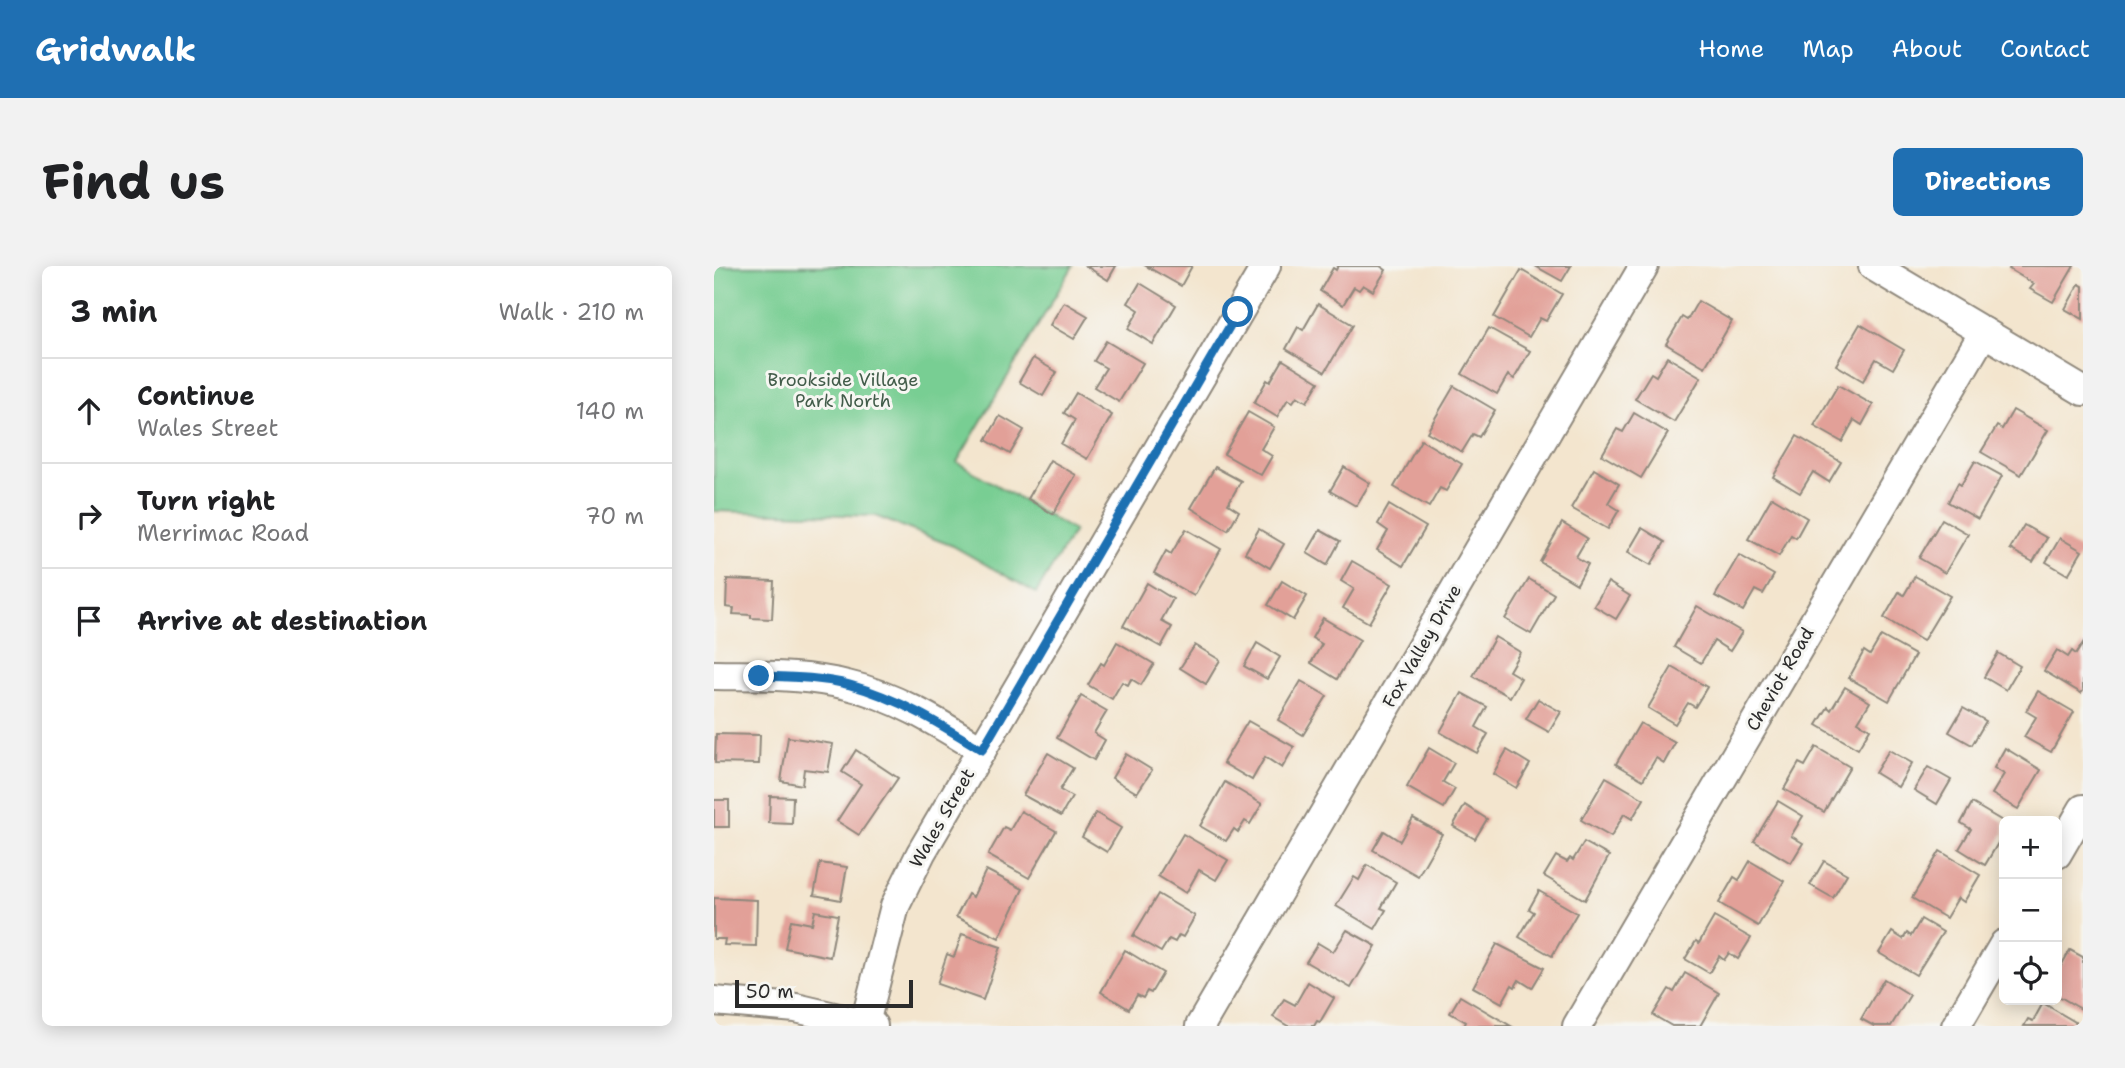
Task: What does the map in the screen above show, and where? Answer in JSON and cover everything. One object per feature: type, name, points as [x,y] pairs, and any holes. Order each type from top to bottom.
[{"type":"street","name":"Wales Street","points":[[869,1024],[895,906],[921,853],[1266,266]]},
{"type":"street","name":"Fox Valley Drive","points":[[1200,1026],[1644,266]]},
{"type":"street","points":[[1873,266],[2083,391]]},
{"type":"street","name":"Cheviot Road","points":[[1577,1026],[1983,332]]},
{"type":"street","points":[[714,675],[803,677],[851,685],[897,702],[982,750]]},
{"type":"street","points":[[2062,845],[2083,809]]},
{"type":"street","points":[[1956,1026],[1999,953]]},
{"type":"street","points":[[714,1001],[796,1008],[869,1024]]},
{"type":"green space","name":"Brookside Village Park North","points":[[714,266],[1073,266],[957,462],[1074,531],[1036,593],[953,546],[875,516],[714,511]]},
{"type":"building","points":[[1086,266],[1116,266],[1108,280]]},
{"type":"building","points":[[1146,266],[1192,266],[1181,286]]},
{"type":"building","points":[[1338,266],[1380,266],[1386,270],[1373,291],[1363,285],[1359,290],[1354,287],[1343,305],[1320,291],[1333,268],[1336,270]]},
{"type":"building","points":[[1535,266],[1571,266],[1562,281]]},
{"type":"building","points":[[2011,266],[2074,266],[2053,302],[2030,289],[2034,284],[2009,269]]},
{"type":"building","points":[[1521,270],[1562,294],[1546,321],[1540,318],[1529,337],[1494,317]]},
{"type":"building","points":[[1140,283],[1176,305],[1153,344],[1128,329],[1139,310],[1128,303]]},
{"type":"building","points":[[2079,284],[2083,286],[2083,319],[2065,309]]},
{"type":"building","points":[[1698,301],[1732,321],[1705,367],[1666,344],[1682,317],[1687,320]]},
{"type":"building","points":[[1064,302],[1088,316],[1074,339],[1050,325]]},
{"type":"building","points":[[1318,304],[1353,325],[1325,372],[1286,349],[1298,327],[1303,330]]},
{"type":"building","points":[[1860,324],[1904,350],[1893,369],[1876,359],[1863,381],[1836,365]]},
{"type":"building","points":[[1489,328],[1530,351],[1514,379],[1508,375],[1497,394],[1462,374]]},
{"type":"building","points":[[1106,341],[1143,363],[1119,402],[1094,387],[1106,368],[1094,361]]},
{"type":"building","points":[[1667,357],[1701,377],[1674,422],[1635,399],[1651,373],[1656,376]]},
{"type":"building","points":[[1033,358],[1057,372],[1043,396],[1019,382]]},
{"type":"building","points":[[1283,360],[1319,382],[1307,402],[1297,396],[1293,402],[1288,399],[1277,417],[1254,403]]},
{"type":"building","points":[[1838,385],[1873,405],[1862,425],[1854,420],[1842,442],[1814,426]]},
{"type":"building","points":[[1454,386],[1495,410],[1479,437],[1473,434],[1462,452],[1427,432]]},
{"type":"building","points":[[1076,393],[1112,415],[1087,459],[1061,444],[1075,420],[1064,413]]},
{"type":"building","points":[[2013,410],[2048,430],[2021,475],[1981,452],[1997,426],[2002,429]]},
{"type":"building","points":[[1248,412],[1274,427],[1261,449],[1272,456],[1261,475],[1224,454]]},
{"type":"building","points":[[1634,413],[1668,433],[1641,478],[1602,455],[1617,429],[1623,432]]},
{"type":"building","points":[[1000,416],[1024,430],[1010,454],[986,440]]},
{"type":"building","points":[[1797,436],[1841,462],[1829,482],[1813,472],[1800,493],[1773,477]]},
{"type":"building","points":[[1421,440],[1462,464],[1446,491],[1440,488],[1429,507],[1394,487]]},
{"type":"building","points":[[1050,460],[1076,475],[1053,514],[1028,499]]},
{"type":"building","points":[[1975,461],[2002,476],[1978,519],[1948,502]]},
{"type":"building","points":[[1215,467],[1241,481],[1228,504],[1239,511],[1228,530],[1191,508]]},
{"type":"building","points":[[1344,467],[1370,483],[1356,506],[1330,491]]},
{"type":"building","points":[[1594,469],[1619,484],[1608,503],[1619,510],[1608,529],[1571,508]]},
{"type":"building","points":[[1772,497],[1807,518],[1796,538],[1791,535],[1779,556],[1748,539]]},
{"type":"building","points":[[1389,505],[1426,527],[1403,566],[1377,550],[1388,531],[1378,524]]},
{"type":"building","points":[[1942,519],[1968,534],[1945,573],[1919,558]]},
{"type":"building","points":[[1562,523],[1587,538],[1576,557],[1588,564],[1577,584],[1540,562]]},
{"type":"building","points":[[2024,525],[2047,538],[2033,562],[2010,549]]},
{"type":"building","points":[[1642,528],[1665,542],[1651,565],[1628,552]]},
{"type":"building","points":[[1186,529],[1221,549],[1194,596],[1154,573],[1166,551],[1171,554]]},
{"type":"building","points":[[1259,529],[1284,544],[1270,568],[1245,553]]},
{"type":"building","points":[[1320,530],[1340,541],[1327,565],[1307,553]]},
{"type":"building","points":[[2060,538],[2082,551],[2068,575],[2046,562]]},
{"type":"building","points":[[1739,555],[1774,575],[1763,594],[1755,590],[1743,611],[1715,596]]},
{"type":"building","points":[[1352,561],[1392,584],[1369,623],[1343,608],[1354,589],[1341,581]]},
{"type":"building","points":[[1915,576],[1950,596],[1923,641],[1884,618],[1899,592],[1904,595]]},
{"type":"building","points":[[727,579],[774,581],[772,619],[733,614],[734,608],[726,607]]},
{"type":"building","points":[[1529,579],[1554,594],[1531,634],[1505,619]]},
{"type":"building","points":[[1282,581],[1307,596],[1293,620],[1268,605]]},
{"type":"building","points":[[1608,582],[1630,596],[1616,619],[1594,606]]},
{"type":"building","points":[[1147,583],[1173,599],[1161,621],[1172,627],[1161,647],[1123,626]]},
{"type":"building","points":[[1697,606],[1742,632],[1730,651],[1714,641],[1701,663],[1674,647]]},
{"type":"building","points":[[1323,618],[1360,640],[1337,679],[1311,663],[1322,644],[1312,638]]},
{"type":"building","points":[[1881,636],[1915,655],[1889,701],[1849,678],[1864,651],[1870,655]]},
{"type":"building","points":[[1495,637],[1520,652],[1509,671],[1521,678],[1510,697],[1473,676]]},
{"type":"building","points":[[1117,642],[1154,664],[1141,685],[1131,679],[1128,685],[1122,682],[1112,699],[1088,685]]},
{"type":"building","points":[[1257,643],[1280,657],[1267,679],[1244,666]]},
{"type":"building","points":[[2083,643],[2081,693],[2044,671],[2057,650],[2068,657],[2072,651],[2076,654]]},
{"type":"building","points":[[1195,645],[1220,660],[1206,684],[1180,668]]},
{"type":"building","points":[[1998,653],[2020,666],[2006,690],[1984,677]]},
{"type":"building","points":[[1672,667],[1707,687],[1695,707],[1688,703],[1675,724],[1648,708]]},
{"type":"building","points":[[1301,681],[1327,696],[1303,735],[1278,720]]},
{"type":"building","points":[[1845,687],[1870,702],[1858,722],[1870,729],[1858,749],[1817,725],[1828,707],[1831,710]]},
{"type":"building","points":[[2038,691],[2074,712],[2051,752],[2024,737],[2036,717],[2026,711]]},
{"type":"building","points":[[1462,693],[1487,707],[1476,727],[1488,734],[1477,753],[1440,732]]},
{"type":"building","points":[[1081,696],[1107,711],[1094,733],[1105,740],[1094,760],[1057,738]]},
{"type":"building","points":[[1538,699],[1561,712],[1549,732],[1526,719]]},
{"type":"building","points":[[1963,708],[1986,721],[1972,745],[1949,732]]},
{"type":"building","points":[[1248,721],[1294,747],[1282,768],[1265,757],[1252,780],[1223,763]]},
{"type":"building","points":[[1640,723],[1675,743],[1664,763],[1656,758],[1643,780],[1616,764]]},
{"type":"building","points":[[716,734],[760,735],[759,764],[715,763]]},
{"type":"building","points":[[788,737],[833,744],[828,772],[804,769],[802,785],[781,781]]},
{"type":"building","points":[[1816,747],[1850,767],[1824,812],[1784,789],[1799,763],[1805,766]]},
{"type":"building","points":[[1429,748],[1454,763],[1443,782],[1455,789],[1444,808],[1407,787]]},
{"type":"building","points":[[2005,748],[2041,770],[2018,809],[1992,794],[2004,774],[1994,768]]},
{"type":"building","points":[[856,750],[898,778],[859,835],[837,821],[861,784],[842,772]]},
{"type":"building","points":[[1507,750],[1530,764],[1516,788],[1493,774]]},
{"type":"building","points":[[1889,750],[1912,763],[1898,787],[1875,773]]},
{"type":"building","points":[[1048,753],[1073,768],[1060,790],[1072,797],[1061,816],[1023,795]]},
{"type":"building","points":[[1126,754],[1152,770],[1137,793],[1112,778]]},
{"type":"building","points":[[1928,767],[1951,780],[1937,804],[1914,790]]},
{"type":"building","points":[[1606,777],[1644,799],[1632,819],[1624,814],[1611,837],[1581,820]]},
{"type":"building","points":[[1225,782],[1262,804],[1250,824],[1245,821],[1238,832],[1234,829],[1226,841],[1200,826]]},
{"type":"building","points":[[770,796],[793,797],[792,824],[769,823]]},
{"type":"building","points":[[714,800],[729,800],[729,827],[714,827]]},
{"type":"building","points":[[1778,801],[1803,816],[1791,836],[1803,843],[1791,863],[1754,841]]},
{"type":"building","points":[[1972,803],[1999,819],[1999,841],[1985,865],[1959,849],[1971,829],[1961,823]]},
{"type":"building","points":[[1465,805],[1487,819],[1475,839],[1453,826]]},
{"type":"building","points":[[1021,811],[1056,831],[1029,878],[988,855],[1004,827],[1010,830]]},
{"type":"building","points":[[1096,813],[1121,828],[1107,852],[1082,837]]},
{"type":"building","points":[[1413,818],[1442,834],[1418,876],[1373,850],[1384,831],[1400,841]]},
{"type":"building","points":[[1183,834],[1228,860],[1216,880],[1199,870],[1186,893],[1158,876]]},
{"type":"building","points":[[1584,842],[1609,856],[1585,900],[1544,876],[1556,856],[1567,862],[1570,858],[1573,860]]},
{"type":"building","points":[[1940,851],[1980,875],[1964,902],[1958,898],[1946,918],[1912,898]]},
{"type":"building","points":[[1750,861],[1784,881],[1758,926],[1719,903],[1734,877],[1739,880]]},
{"type":"building","points":[[1824,861],[1847,874],[1833,898],[1810,885]]},
{"type":"building","points":[[820,863],[847,867],[841,900],[814,895]]},
{"type":"building","points":[[1367,865],[1396,882],[1381,908],[1386,910],[1375,929],[1336,906],[1354,877],[1359,880]]},
{"type":"building","points":[[986,870],[1023,889],[999,938],[956,917],[968,894],[973,897]]},
{"type":"building","points":[[1539,891],[1577,913],[1552,956],[1519,937],[1534,912],[1529,909]]},
{"type":"building","points":[[1158,894],[1195,916],[1183,937],[1179,935],[1175,942],[1169,939],[1161,952],[1133,936]]},
{"type":"building","points":[[714,898],[757,900],[756,946],[724,945],[725,939],[714,939]]},
{"type":"building","points":[[815,911],[838,915],[830,957],[785,948],[791,920],[812,924]]},
{"type":"building","points":[[1714,917],[1751,938],[1738,959],[1729,953],[1724,960],[1719,956],[1709,973],[1685,959],[1696,941],[1699,943]]},
{"type":"building","points":[[1921,919],[1943,932],[1916,975],[1879,953],[1892,932],[1903,939],[1907,933],[1911,936]]},
{"type":"building","points":[[1347,930],[1376,946],[1351,988],[1306,962],[1318,943],[1333,952]]},
{"type":"building","points":[[962,934],[1001,947],[983,1000],[937,984],[947,954],[954,957]]},
{"type":"building","points":[[1497,944],[1544,968],[1532,988],[1519,980],[1515,987],[1512,985],[1502,1003],[1473,987]]},
{"type":"building","points":[[1125,950],[1163,973],[1151,993],[1147,991],[1143,998],[1137,995],[1129,1009],[1101,992]]},
{"type":"building","points":[[2070,950],[2083,957],[2081,1009],[2062,998],[2062,964]]},
{"type":"building","points":[[1685,973],[1719,993],[1700,1026],[1672,1026],[1653,1015],[1669,989],[1674,992]]},
{"type":"building","points":[[1884,979],[1910,995],[1891,1026],[1874,1026],[1861,1019]]},
{"type":"building","points":[[1308,982],[1334,998],[1320,1022],[1317,1021],[1314,1026],[1288,1026],[1273,1017],[1284,999],[1295,1005]]},
{"type":"building","points":[[1460,996],[1511,1026],[1464,1026],[1466,1022],[1450,1013]]},
{"type":"building","points":[[2042,1005],[2046,1005],[2082,1026],[2024,1026],[2028,1019],[2033,1021]]},
{"type":"route","points":[[759,676],[803,677],[851,685],[897,702],[982,750],[1238,312]]}]
